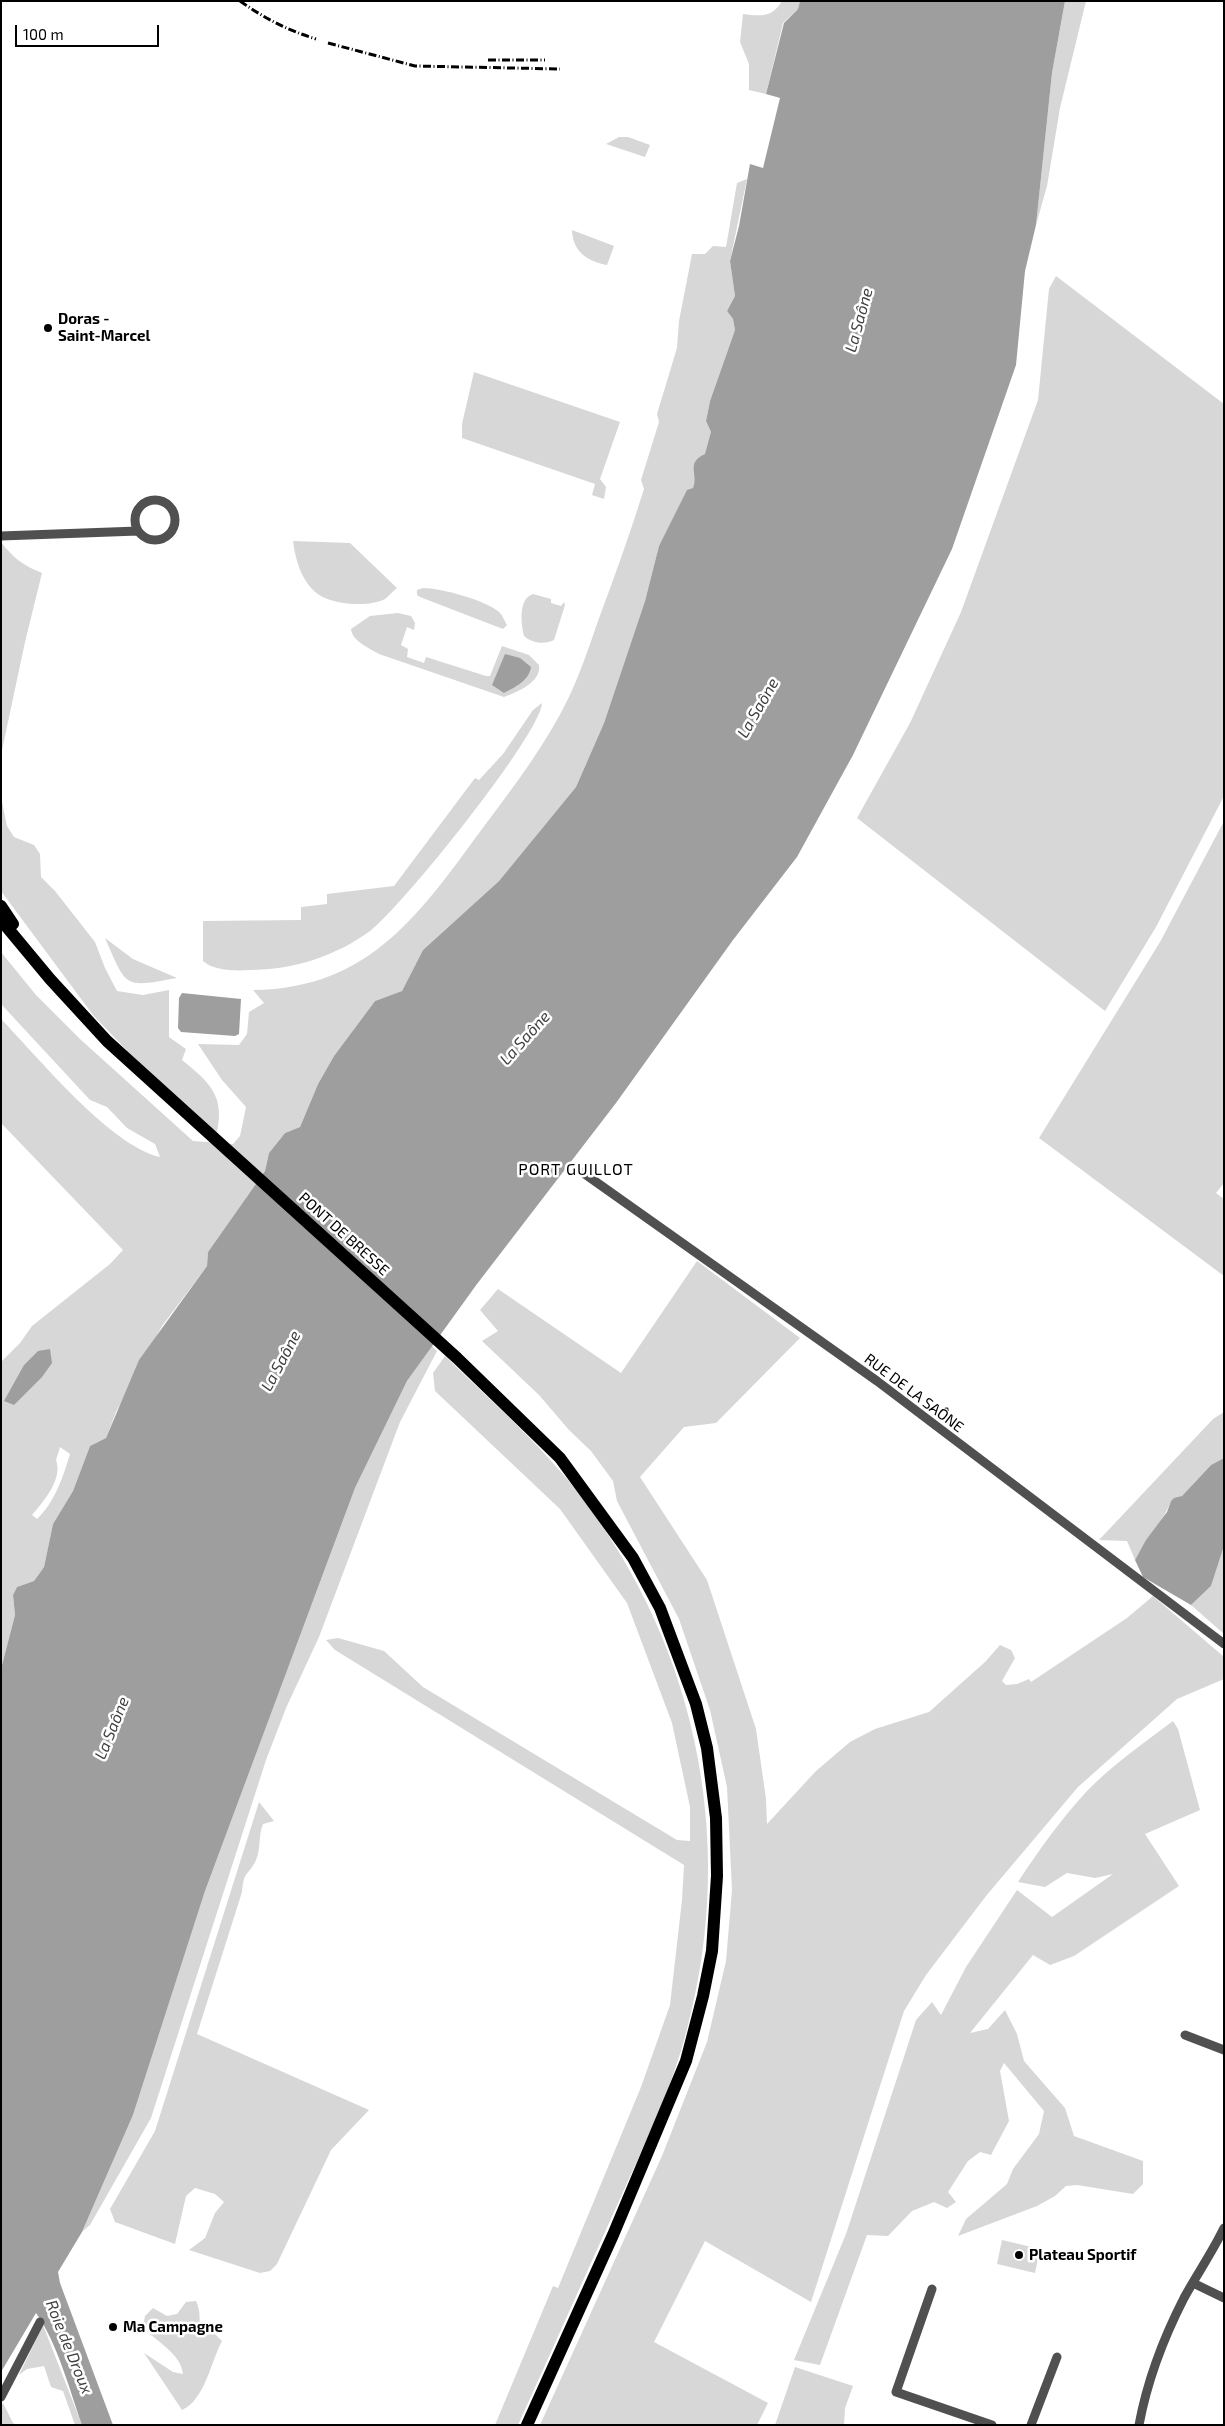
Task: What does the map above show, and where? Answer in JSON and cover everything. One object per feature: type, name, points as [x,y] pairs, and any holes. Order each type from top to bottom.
[{"type":"main road","points":[[1,906],[29,955]]},
{"type":"main road","points":[[1,920],[29,955]]},
{"type":"main road","name":"PONT DE BRESSE","points":[[29,955],[107,1041],[457,1358],[560,1458],[633,1558],[660,1608],[696,1704],[707,1748],[716,1818],[717,1876],[712,1951],[686,2061],[609,2244],[526,2425]]},
{"type":"street","points":[[1,536],[138,531],[145,538],[155,541],[165,538],[173,531],[175,520],[173,510],[165,503],[155,500],[145,503],[136,515],[138,531]]},
{"type":"street","points":[[1,531],[13,535]]},
{"type":"street","name":"RUE DE LA SAÔNE","points":[[582,1172],[877,1381],[1224,1644]]},
{"type":"street","points":[[1185,2036],[1224,2050]]},
{"type":"street","points":[[1139,2425],[1154,2368],[1184,2299],[1224,2228]]},
{"type":"street","points":[[1194,2283],[1224,2298]]},
{"type":"street","points":[[932,2289],[896,2392],[992,2425]]},
{"type":"street","points":[[1,2397],[40,2322]]},
{"type":"street","points":[[1031,2425],[1056,2357]]},
{"type":"shaded area","points":[[782,1],[800,1],[798,9],[783,23],[766,94],[749,90],[749,64],[740,42],[743,14],[766,15],[778,7]]},
{"type":"shaded area","points":[[1065,1],[1086,1],[1060,108],[1047,186],[1036,225],[1052,73]]},
{"type":"shaded area","points":[[619,137],[628,137],[650,145],[645,157],[606,144]]},
{"type":"shaded area","points":[[747,179],[730,261],[735,296],[727,311],[733,319],[735,330],[710,401],[706,421],[711,432],[710,443],[693,488],[659,546],[645,601],[604,723],[576,787],[499,881],[423,950],[402,991],[375,1001],[334,1056],[318,1084],[300,1127],[285,1133],[269,1153],[265,1171],[208,1252],[207,1266],[162,1326],[116,1412],[106,1438],[90,1446],[73,1491],[53,1524],[44,1567],[34,1581],[17,1587],[13,1595],[15,1615],[1,1669],[1,1362],[20,1343],[32,1326],[110,1264],[123,1250],[1,1123],[1,1019],[55,1077],[97,1118],[119,1136],[140,1149],[160,1157],[155,1144],[127,1128],[107,1107],[90,1100],[1,1004],[1,952],[36,995],[80,1039],[193,1141],[233,1144],[240,1136],[246,1107],[222,1080],[198,1044],[239,1045],[247,1034],[249,1012],[264,1003],[253,990],[295,986],[331,976],[362,960],[390,939],[415,914],[462,856],[530,764],[559,716],[584,660],[644,489],[641,480],[659,422],[657,414],[677,348],[679,321],[692,254],[705,254],[713,246],[726,247],[737,183]],"holes":[[[60,1447],[70,1454],[54,1497],[37,1519],[32,1515],[55,1482],[57,1475],[56,1460]]]},
{"type":"shaded area","points":[[572,230],[614,246],[607,265],[587,258],[578,250]]},
{"type":"shaded area","points":[[1056,276],[1224,404],[1224,796],[1156,927],[1105,1011],[857,818],[910,723],[961,612],[1038,400],[1049,289]]},
{"type":"shaded area","points":[[474,372],[620,422],[600,479],[606,487],[604,499],[592,495],[595,484],[462,438],[462,424]]},
{"type":"shaded area","points":[[293,541],[350,543],[397,588],[385,599],[369,604],[348,604],[320,596],[309,586],[302,574]]},
{"type":"shaded area","points":[[1,542],[19,561],[42,573],[1,755]]},
{"type":"shaded area","points":[[423,588],[453,593],[487,604],[501,614],[507,625],[503,629],[420,597],[417,595],[417,590]]},
{"type":"shaded area","points":[[533,594],[551,599],[551,603],[561,606],[564,602],[565,605],[554,640],[538,642],[524,636],[522,625],[523,606],[528,597]]},
{"type":"shaded area","points":[[398,613],[411,616],[415,623],[414,630],[407,627],[401,645],[408,649],[407,657],[424,663],[426,657],[490,676],[502,646],[529,655],[539,665],[537,676],[528,686],[504,697],[379,654],[362,644],[352,633],[351,629],[370,616]]},
{"type":"shaded area","points":[[542,703],[536,721],[495,783],[438,857],[410,890],[370,931],[343,948],[313,960],[282,967],[232,970],[219,969],[203,961],[203,921],[301,920],[301,907],[327,904],[327,894],[394,886],[475,778],[479,780],[503,754],[533,710]]},
{"type":"shaded area","points":[[1,797],[7,826],[14,837],[34,845],[40,854],[41,877],[55,891],[95,942],[105,968],[117,991],[143,995],[169,990],[169,1037],[186,1049],[182,1060],[200,1075],[213,1090],[219,1108],[217,1132],[202,1121],[136,1060],[93,1015],[1,891]]},
{"type":"shaded area","points":[[1224,821],[1224,1183],[1216,1193],[1224,1199],[1224,1276],[1039,1138],[1160,942]]},
{"type":"shaded area","points":[[105,938],[133,959],[177,978],[146,983],[136,983],[129,980],[118,967]]},
{"type":"shaded area","points":[[697,1261],[800,1338],[716,1423],[684,1427],[640,1477],[707,1580],[756,1729],[766,1799],[767,1824],[816,1771],[850,1742],[875,1729],[929,1712],[985,1662],[1000,1645],[1011,1650],[1015,1658],[1002,1681],[1006,1685],[1017,1684],[1029,1679],[1031,1682],[1127,1618],[1153,1596],[1223,1656],[1224,1679],[1177,1699],[1078,1787],[986,1896],[926,1975],[904,2011],[811,2302],[705,2241],[654,2342],[768,2403],[757,2425],[540,2425],[662,2156],[707,2042],[726,1961],[732,1890],[727,1787],[710,1710],[679,1619],[617,1501],[613,1481],[591,1451],[569,1430],[539,1395],[482,1341],[498,1331],[480,1310],[498,1289],[621,1373]]},
{"type":"shaded area","points":[[432,1346],[437,1351],[400,1422],[319,1637],[286,1708],[266,1760],[151,2118],[90,2225],[82,2232],[133,2115],[205,1891],[355,1488],[407,1381]]},
{"type":"shaded area","points":[[445,1356],[508,1416],[553,1463],[611,1539],[647,1603],[674,1670],[694,1739],[705,1811],[708,1883],[702,1956],[681,2051],[648,2138],[518,2425],[495,2425],[553,2286],[558,2288],[641,2087],[670,2005],[684,1865],[335,1650],[326,1640],[338,1638],[384,1651],[423,1687],[677,1840],[690,1841],[690,1807],[672,1723],[627,1603],[560,1509],[435,1391],[433,1373]]},
{"type":"shaded area","points":[[1224,1412],[1224,1458],[1211,1465],[1182,1496],[1171,1501],[1164,1516],[1135,1560],[1127,1541],[1099,1540],[1213,1419]]},
{"type":"shaded area","points":[[1224,1546],[1224,1634],[1191,1605],[1211,1586]]},
{"type":"shaded area","points":[[1173,1721],[1178,1729],[1200,1810],[1145,1834],[1179,1886],[1074,1956],[1050,1965],[1033,1955],[970,2033],[988,2029],[1005,2010],[1017,2034],[1024,2061],[1065,2108],[1074,2136],[1143,2161],[1143,2184],[1133,2194],[1077,2185],[1066,2186],[1055,2196],[1037,2206],[958,2236],[966,2219],[1007,2184],[1013,2169],[1039,2134],[1044,2111],[1004,2063],[1000,2071],[1009,2121],[991,2155],[980,2152],[968,2161],[948,2192],[956,2202],[947,2208],[934,2202],[912,2211],[888,2236],[867,2235],[820,2365],[794,2360],[846,2234],[916,2020],[932,2002],[941,2015],[966,1967],[1017,1890],[1052,1917],[1113,1874],[1095,1878],[1067,1873],[1045,1887],[1018,1882],[1051,1835],[1087,1791],[1118,1763]]},
{"type":"shaded area","points":[[259,1802],[274,1821],[263,1824],[260,1833],[258,1856],[244,1880],[242,1892],[197,2034],[369,2110],[331,2150],[277,2264],[270,2271],[260,2273],[189,2250],[205,2238],[215,2213],[224,2202],[215,2194],[195,2188],[186,2196],[175,2244],[115,2222],[110,2209],[155,2131]]},
{"type":"shaded area","name":"Plateau Sportif","points":[[1002,2240],[1040,2249],[1035,2273],[997,2264]]},
{"type":"shaded area","points":[[196,2301],[199,2310],[201,2334],[212,2331],[222,2341],[202,2389],[190,2405],[182,2410],[144,2353],[173,2372],[183,2374],[181,2366],[173,2354],[143,2327],[145,2316],[153,2308],[167,2316],[177,2314],[186,2302]]},
{"type":"shaded area","points":[[43,2325],[82,2425],[75,2425],[63,2391],[51,2387],[44,2366],[27,2369],[19,2375]]},
{"type":"shaded area","points":[[795,2367],[853,2386],[845,2408],[844,2425],[775,2425]]},
{"type":"shaded area","points":[[3,2403],[13,2423],[17,2425],[1,2425],[1,2407]]},
{"type":"water","points":[[800,1],[1065,1],[1052,73],[1036,225],[1025,271],[1016,365],[952,549],[853,755],[797,857],[733,940],[616,1103],[477,1284],[407,1381],[355,1488],[205,1891],[133,2115],[82,2232],[58,2272],[60,2283],[113,2425],[82,2425],[57,2352],[36,2313],[1,2372],[1,1669],[15,1615],[13,1595],[17,1587],[34,1581],[44,1567],[53,1524],[73,1491],[90,1446],[106,1438],[139,1360],[207,1266],[208,1252],[265,1171],[269,1153],[285,1133],[300,1127],[318,1084],[334,1056],[375,1001],[402,991],[423,950],[499,881],[576,787],[604,723],[645,601],[659,546],[687,490],[693,488],[694,465],[696,461],[705,454],[711,432],[706,421],[710,401],[735,330],[733,319],[727,311],[735,296],[730,261],[739,226],[750,164],[763,168],[780,98],[766,94],[784,23],[798,9]]},
{"type":"water","points":[[505,654],[520,658],[531,667],[524,680],[504,693],[492,685]]},
{"type":"water","points":[[182,993],[241,999],[239,1034],[235,1036],[181,1032],[178,1028],[179,998]]},
{"type":"water","points":[[50,1349],[52,1363],[42,1377],[14,1405],[4,1401],[24,1365],[38,1351]]},
{"type":"water","points":[[1224,1458],[1224,1546],[1211,1586],[1191,1605],[1143,1577],[1135,1560],[1146,1540],[1167,1512],[1171,1501],[1182,1496],[1211,1465]]},
{"type":"railway","points":[[240,1],[276,23],[316,39]]},
{"type":"railway","points":[[328,43],[415,66],[560,69]]},
{"type":"railway","points":[[488,60],[545,60]]},
{"type":"place","name":"Doras - Saint-Marcel","points":[[48,328]]},
{"type":"place","name":"Plateau Sportif","points":[[1019,2255]]},
{"type":"place","name":"Ma Campagne","points":[[113,2327]]},
{"type":"district","name":"PORT GUILLOT","points":[[576,1170]]},
{"type":"water label","name":"La Saône","points":[[859,320]]},
{"type":"water label","name":"La Saône","points":[[758,708]]},
{"type":"water label","name":"La Saône","points":[[525,1038]]},
{"type":"water label","name":"La Saône","points":[[281,1361]]},
{"type":"water label","name":"La Saône","points":[[112,1728]]},
{"type":"water label","name":"Roie de Droux","points":[[69,2347]]}]
